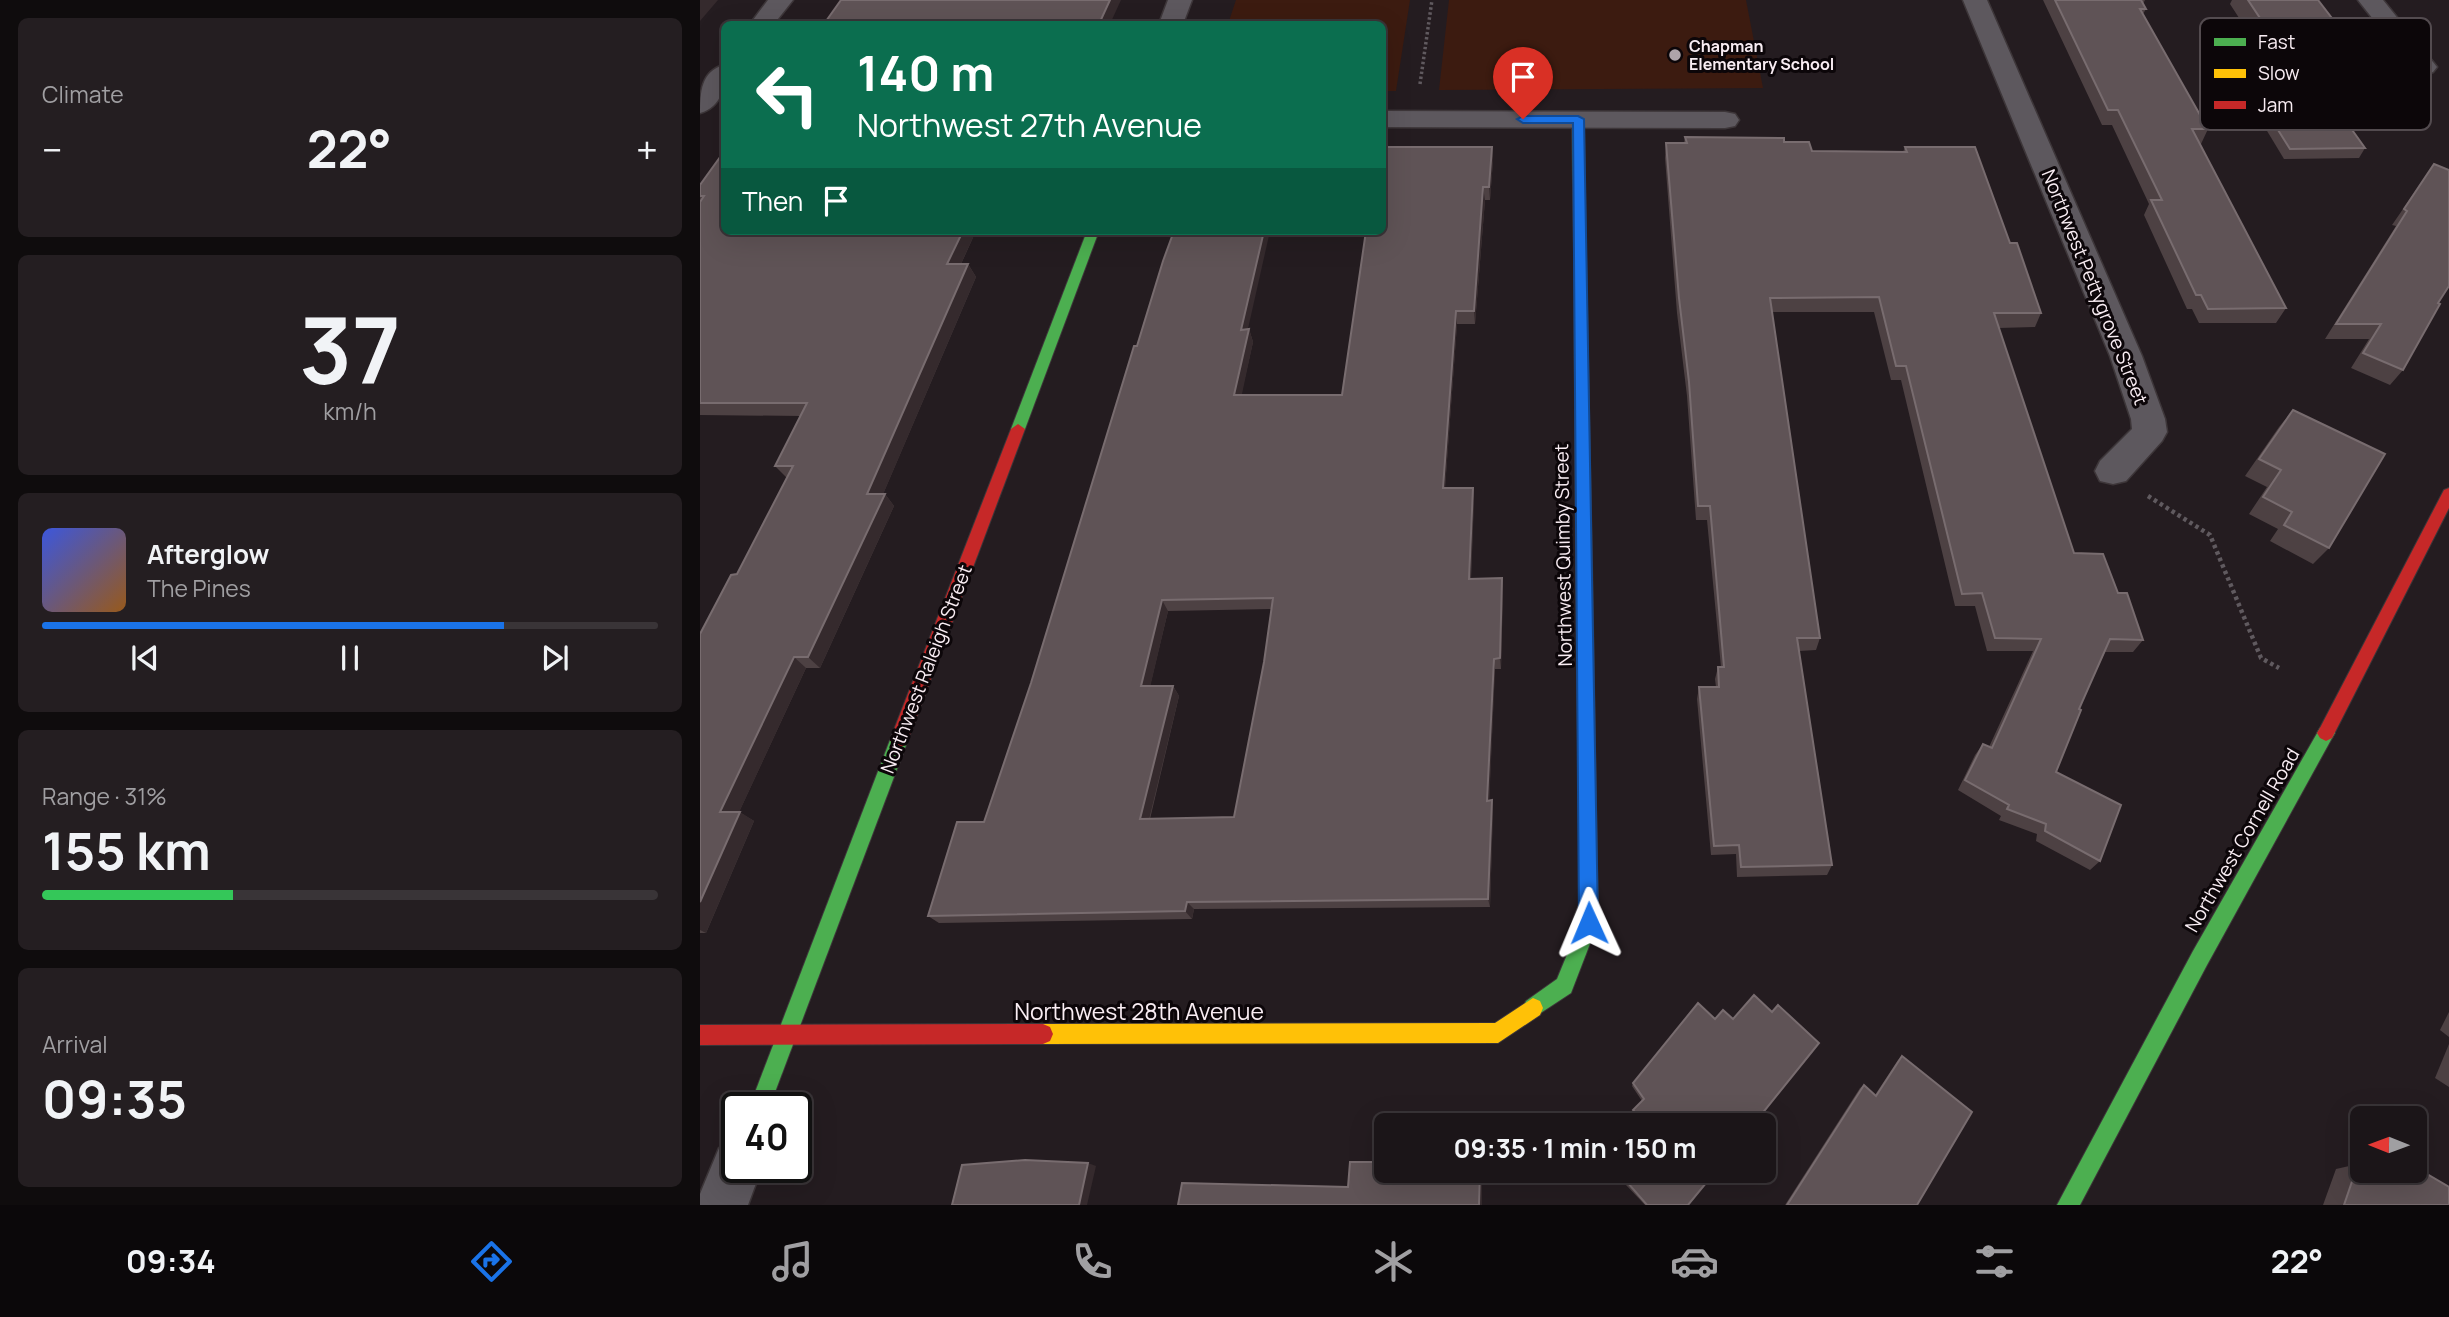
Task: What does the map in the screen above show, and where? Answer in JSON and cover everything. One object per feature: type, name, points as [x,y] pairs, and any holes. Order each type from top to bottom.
[{"type":"street","points":[[764,21],[782,0]]},
{"type":"street","points":[[1172,21],[1180,0]]},
{"type":"street","name":"Northwest Pettygrove Street","points":[[1975,0],[2126,356],[2148,419],[2150,432],[2113,471]]},
{"type":"street","points":[[2370,0],[2385,18]]},
{"type":"street","points":[[704,117],[721,80]]},
{"type":"street","points":[[1386,119],[1725,120]]},
{"type":"street","name":"Northwest Quimby Street","points":[[1564,986],[1589,923],[1578,119]]},
{"type":"street","name":"Northwest Raleigh Street","points":[[765,1092],[1091,235]]},
{"type":"street","name":"Northwest Cornell Road","points":[[2068,1205],[2200,958],[2305,774],[2449,494]]},
{"type":"street","name":"Northwest 28th Avenue","points":[[700,1035],[1498,1033],[1564,986]]},
{"type":"street","points":[[722,1205],[731,1183]]},
{"type":"path","points":[[1413,119],[1432,0]]},
{"type":"path","points":[[2113,471],[2161,506],[2210,535],[2261,658],[2279,668]]},
{"type":"shaded area","points":[[1236,0],[1410,0],[1396,91],[1386,91],[1386,21],[1229,21]]},
{"type":"shaded area","points":[[1449,0],[1746,0],[1763,88],[1439,90]]},
{"type":"building","points":[[841,0],[1110,0],[1100,21],[826,21]]},
{"type":"building","points":[[2055,0],[2141,0],[2146,9],[2140,9],[2200,115],[2200,129],[2192,129],[2286,308],[2208,309],[2201,295],[2196,295],[2151,200],[2162,200],[2118,110],[2108,110]]},
{"type":"building","points":[[2248,0],[2318,0],[2332,18],[2260,18]]},
{"type":"building","points":[[2278,130],[2352,130],[2365,148],[2290,149]]},
{"type":"building","points":[[1685,137],[1784,138],[1784,142],[1809,142],[1812,151],[1907,152],[1905,147],[1975,147],[2010,243],[2017,243],[2041,313],[1994,313],[2074,553],[2103,554],[2118,593],[2127,593],[2143,640],[2110,639],[2079,709],[2081,710],[2056,772],[2121,805],[2100,861],[2045,831],[2046,824],[2007,809],[2009,805],[1965,780],[1983,744],[1992,748],[2041,639],[1995,638],[1982,593],[1962,594],[1906,366],[1896,366],[1879,297],[1770,298],[1820,638],[1797,638],[1832,865],[1741,867],[1739,845],[1714,846],[1699,687],[1719,687],[1718,667],[1724,667],[1710,506],[1698,506],[1666,143],[1687,143]]},
{"type":"building","points":[[1386,147],[1492,147],[1489,187],[1483,187],[1474,311],[1456,311],[1443,488],[1473,488],[1469,579],[1502,578],[1500,658],[1494,659],[1487,801],[1492,800],[1488,899],[1187,902],[1185,911],[928,916],[957,822],[984,822],[1031,683],[1134,346],[1137,346],[1173,235],[1263,235],[1241,330],[1249,329],[1234,395],[1342,395],[1365,235],[1386,235]],"holes":[[[1273,598],[1264,662],[1234,817],[1140,819],[1173,686],[1141,686],[1162,600]]]},
{"type":"building","points":[[721,156],[721,235],[961,235],[947,264],[968,264],[867,494],[885,494],[808,657],[794,657],[720,812],[740,812],[700,902],[700,634],[731,575],[737,574],[793,466],[775,466],[807,403],[700,403],[700,202],[704,196],[700,196],[700,185]]},
{"type":"building","points":[[2434,164],[2449,170],[2449,286],[2403,370],[2363,353],[2381,324],[2336,324]]},
{"type":"building","points":[[2293,410],[2385,454],[2329,548],[2284,525],[2292,512],[2263,497],[2281,470],[2259,459]]},
{"type":"building","points":[[1754,995],[1772,1012],[1778,1005],[1819,1043],[1763,1113],[1636,1113],[1633,1110],[1644,1099],[1633,1083],[1698,1003],[1715,1019],[1723,1010],[1733,1019]]},
{"type":"building","points":[[1902,1056],[1972,1112],[1917,1205],[1787,1205],[1864,1085],[1876,1096]]},
{"type":"building","points":[[1025,1160],[1088,1163],[1079,1205],[952,1205],[962,1165]]},
{"type":"building","points":[[1350,1162],[1374,1162],[1374,1183],[1480,1183],[1479,1205],[1178,1205],[1182,1183],[1348,1187]]},
{"type":"building","points":[[2427,1174],[2449,1187],[2449,1205],[2344,1205],[2352,1183],[2427,1183]]},
{"type":"building","points":[[1628,1183],[1706,1183],[1688,1205],[1647,1205]]},
{"type":"traffic: fast","points":[[1578,119],[1580,253]]},
{"type":"traffic: fast","points":[[1018,429],[1091,235]]},
{"type":"traffic: fast","points":[[1533,1008],[1564,986],[1589,923],[1584,563]]},
{"type":"traffic: fast","points":[[2068,1205],[2200,958],[2326,733]]},
{"type":"traffic: fast","points":[[765,1092],[899,740]]},
{"type":"traffic: slow","points":[[1043,1034],[1498,1033],[1533,1008]]},
{"type":"traffic: jam","points":[[1580,253],[1584,563]]},
{"type":"traffic: jam","points":[[899,740],[1018,429]]},
{"type":"traffic: jam","points":[[2326,733],[2449,494]]},
{"type":"traffic: jam","points":[[700,1035],[1043,1034]]},
{"type":"place","name":"Chapman Elementary School","points":[[1675,55]]},
{"type":"route","points":[[1523,119],[1578,119],[1589,923]]}]
